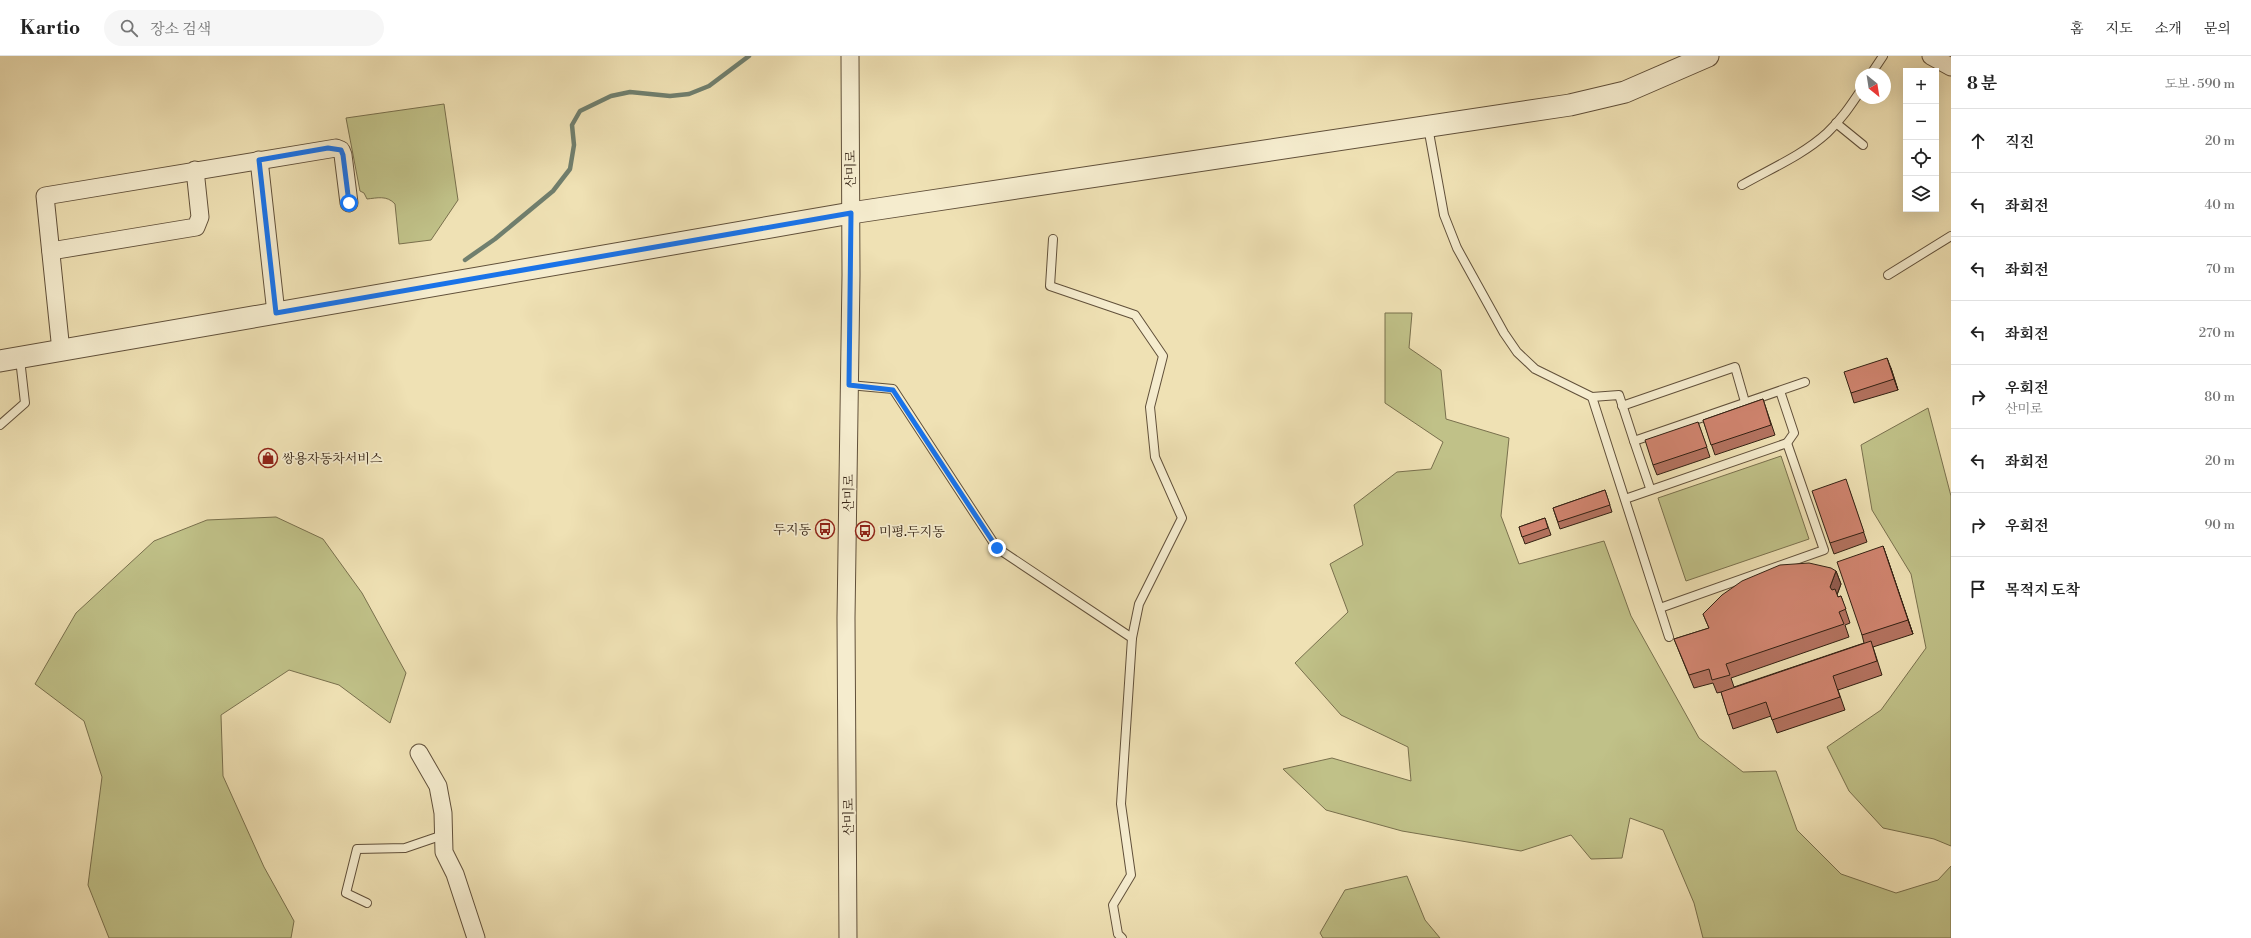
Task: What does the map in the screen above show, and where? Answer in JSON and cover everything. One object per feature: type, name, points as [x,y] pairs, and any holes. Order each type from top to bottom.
[{"type":"street","points":[[10,360],[851,213],[1598,99],[1654,81],[1708,56]]},
{"type":"street","points":[[1931,56],[1951,67]]},
{"type":"street","name":"산미로","points":[[848,938],[846,618],[851,213],[850,64]]},
{"type":"street","points":[[61,351],[45,196],[328,148],[341,150],[343,155],[349,203]]},
{"type":"street","points":[[259,160],[276,313]]},
{"type":"street","points":[[51,251],[187,230],[196,227],[200,217],[195,170]]},
{"type":"street","points":[[419,753],[438,786],[443,813],[444,852],[455,874],[476,938]]},
{"type":"lane","points":[[1875,68],[1883,56]]},
{"type":"lane","points":[[1742,185],[1801,151],[1826,134],[1845,114],[1855,99]]},
{"type":"lane","points":[[1836,123],[1863,145]]},
{"type":"lane","points":[[1428,126],[1444,215],[1457,248],[1504,333],[1520,356],[1535,369],[1592,397],[1619,395],[1650,488]]},
{"type":"lane","points":[[1888,275],[1951,236]]},
{"type":"lane","points":[[1053,239],[1050,286],[1135,315],[1163,356],[1150,408],[1155,457],[1182,518],[1139,604],[1132,638],[1120,804],[1131,876],[1113,905],[1118,934],[1122,938]]},
{"type":"lane","points":[[0,425],[25,403],[10,360]]},
{"type":"lane","points":[[1622,406],[1735,368],[1745,402]]},
{"type":"lane","points":[[1634,441],[1805,382]]},
{"type":"lane","points":[[849,385],[893,390],[997,548],[1132,638]]},
{"type":"lane","points":[[1624,499],[1650,488],[1787,443],[1794,433],[1780,391]]},
{"type":"lane","points":[[1592,397],[1669,637]]},
{"type":"lane","points":[[1660,608],[1824,550],[1787,443]]},
{"type":"lane","points":[[367,903],[346,893],[357,849],[405,848],[443,835]]},
{"type":"green space","points":[[444,104],[458,200],[431,240],[399,244],[395,204],[389,199],[385,198],[367,199],[364,193],[360,191],[346,118]]},
{"type":"green space","points":[[1385,313],[1412,313],[1409,348],[1441,370],[1446,419],[1509,438],[1501,516],[1519,564],[1604,541],[1631,616],[1699,738],[1743,772],[1776,771],[1797,830],[1841,874],[1896,893],[1938,880],[1951,866],[1951,938],[1703,938],[1694,903],[1663,830],[1630,818],[1622,858],[1591,859],[1571,835],[1521,851],[1402,831],[1326,810],[1283,769],[1332,758],[1411,781],[1408,747],[1341,715],[1295,663],[1348,612],[1330,564],[1363,545],[1354,505],[1397,472],[1431,469],[1443,442],[1385,403]]},
{"type":"green space","points":[[1928,408],[1951,496],[1951,846],[1934,839],[1883,828],[1849,791],[1827,747],[1881,710],[1926,648],[1911,574],[1872,510],[1861,445]]},
{"type":"green space","points":[[1781,456],[1809,539],[1686,581],[1658,498]]},
{"type":"green space","points":[[276,517],[323,539],[362,593],[406,673],[390,723],[339,685],[289,670],[221,715],[223,776],[264,867],[294,921],[291,938],[109,938],[88,885],[102,777],[84,721],[35,684],[76,613],[154,541],[207,520]]},
{"type":"green space","points":[[1407,876],[1425,920],[1440,938],[1323,938],[1320,933],[1345,890]]},
{"type":"building","points":[[1887,358],[1894,379],[1851,393],[1844,372]]},
{"type":"building","points":[[1763,399],[1771,425],[1711,445],[1703,420]]},
{"type":"building","points":[[1698,422],[1707,447],[1653,465],[1645,440]]},
{"type":"building","points":[[1846,479],[1864,532],[1830,543],[1812,491]]},
{"type":"building","points":[[1605,490],[1610,505],[1558,522],[1553,508]]},
{"type":"building","points":[[1545,518],[1548,528],[1522,537],[1519,527]]},
{"type":"building","points":[[1883,546],[1908,620],[1862,635],[1837,562]]},
{"type":"building","points":[[1809,563],[1831,568],[1836,571],[1830,587],[1832,590],[1835,589],[1838,597],[1841,596],[1846,609],[1839,612],[1844,624],[1726,664],[1730,675],[1712,680],[1709,669],[1689,675],[1674,639],[1709,628],[1703,614],[1722,595],[1742,581],[1780,565]]},
{"type":"building","points":[[1871,641],[1877,661],[1833,676],[1840,697],[1772,720],[1766,702],[1728,715],[1721,692]]},
{"type":"waterway","points":[[465,260],[495,239],[553,191],[570,169],[574,145],[572,125],[580,111],[611,96],[630,92],[670,96],[689,94],[709,86],[749,56]]},
{"type":"place","name":"쌍용자동차서비스","points":[[268,458]]},
{"type":"place","name":"두지동","points":[[825,529]]},
{"type":"place","name":"미평.두지동","points":[[865,531]]},
{"type":"route","points":[[349,203],[343,155],[341,150],[336,148],[328,148],[259,160],[276,313],[851,213],[849,385],[893,390],[997,548]]}]
